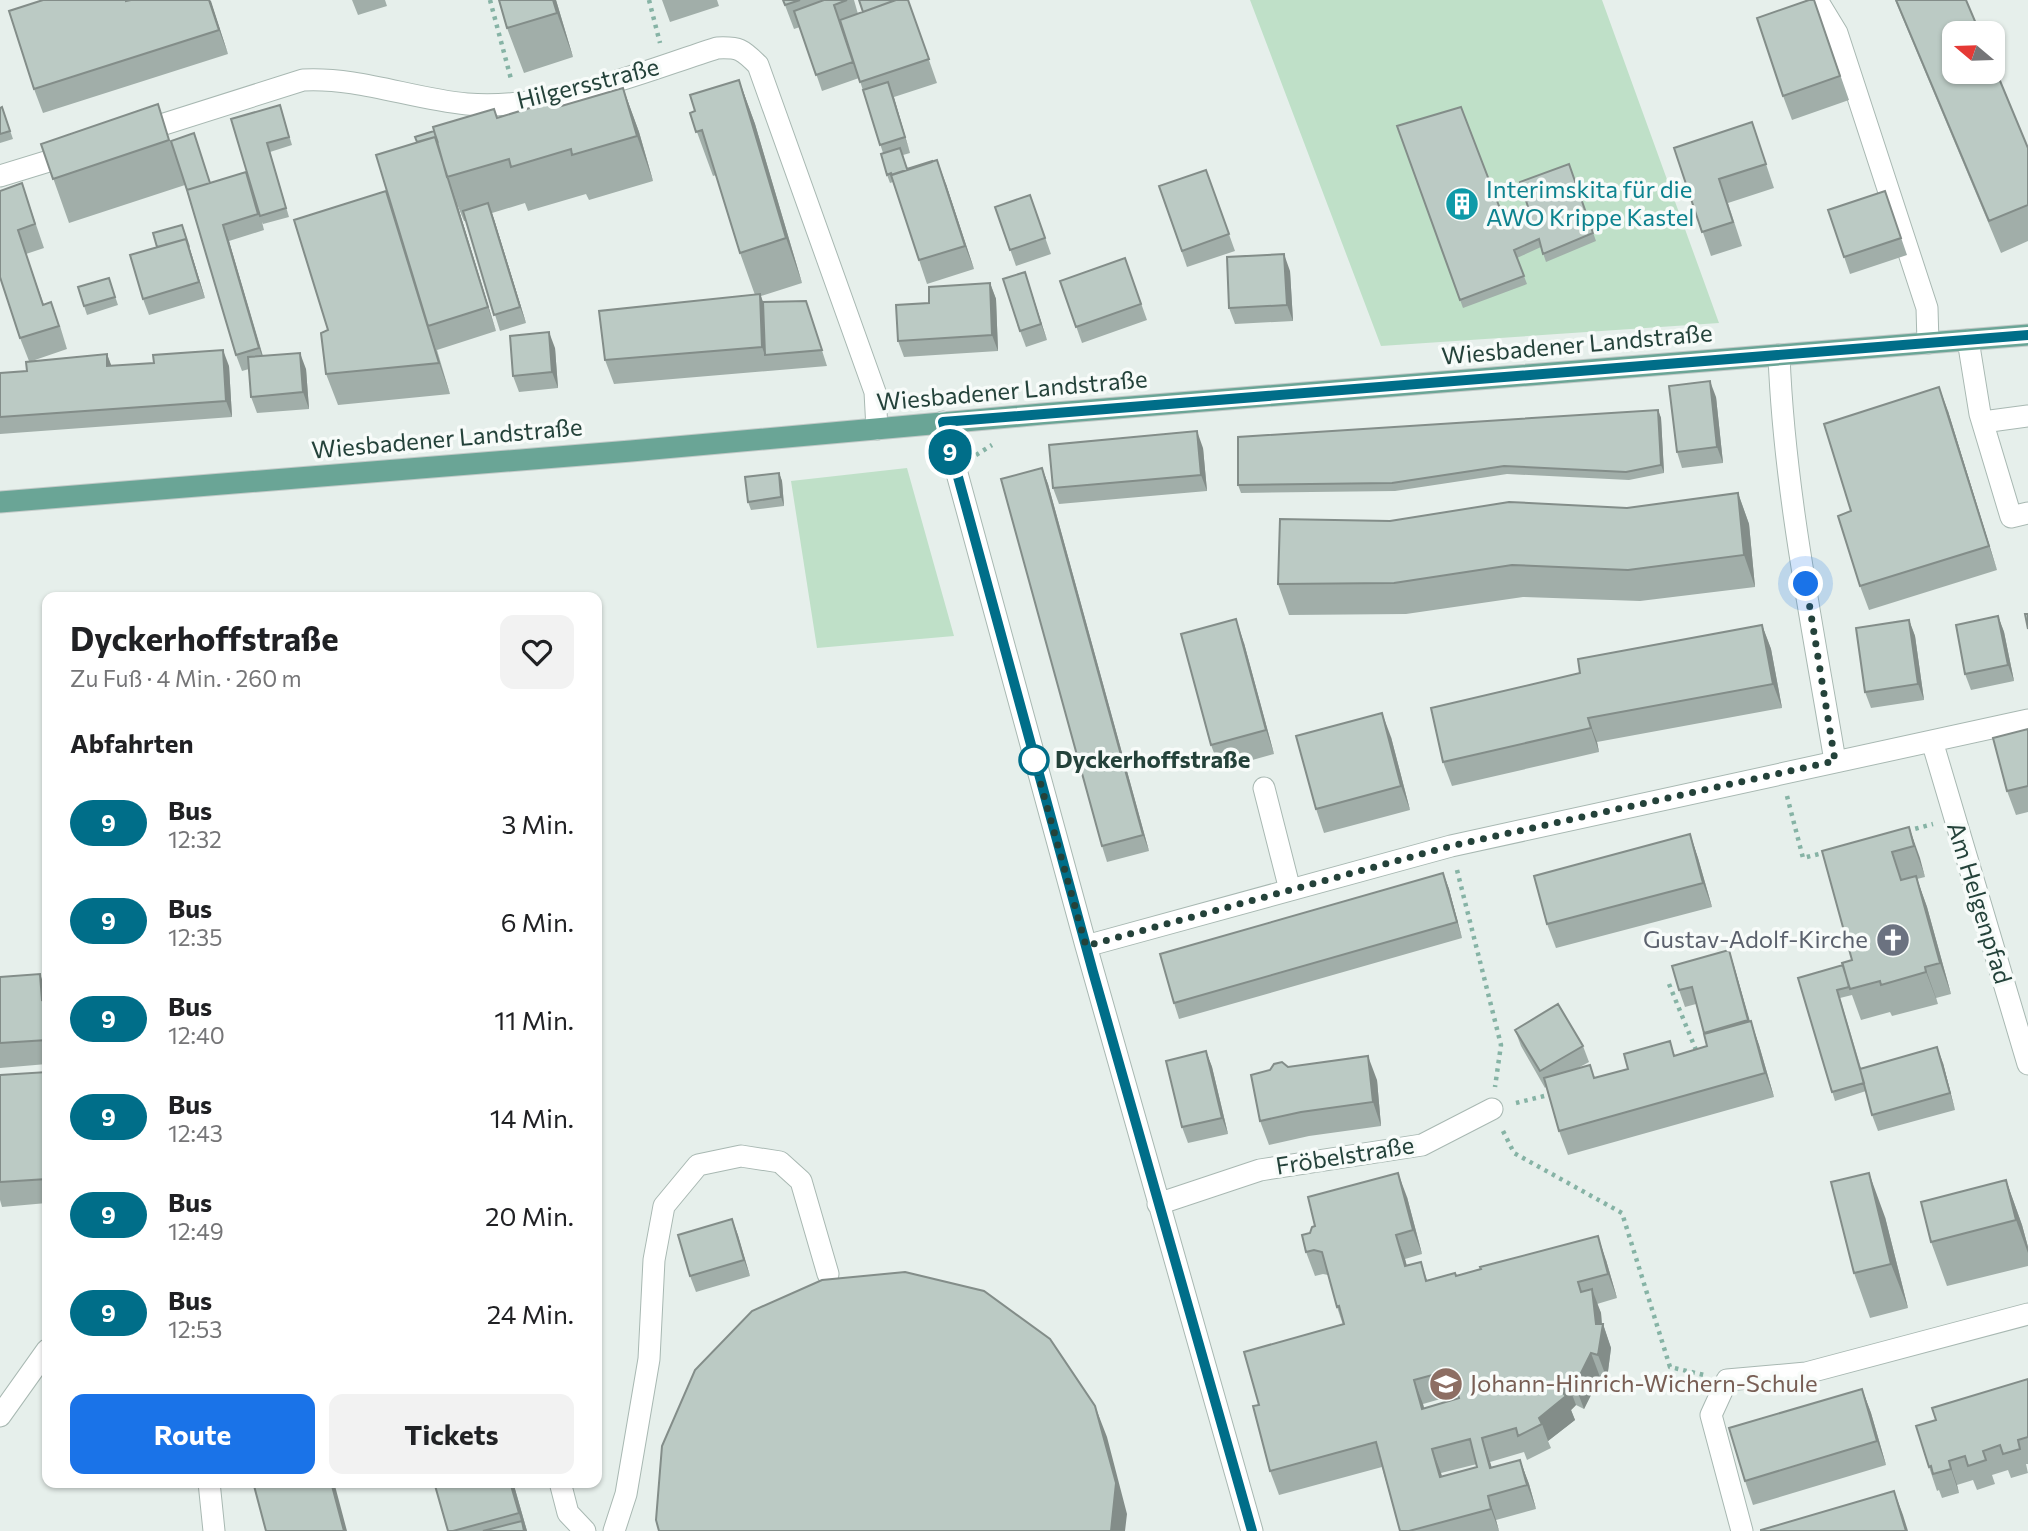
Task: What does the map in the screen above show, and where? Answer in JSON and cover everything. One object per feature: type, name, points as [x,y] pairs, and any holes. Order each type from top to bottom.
[{"type":"main road","name":"Wiesbadener Landstraße","points":[[0,502],[943,422],[2028,335]]},
{"type":"street","points":[[1817,0],[1836,33],[1927,308],[1928,343]]},
{"type":"street","name":"Hilgersstraße","points":[[119,139],[303,80],[328,79],[466,104],[497,105],[593,88],[717,48],[737,47],[758,65],[875,393],[877,429]]},
{"type":"street","points":[[0,176],[92,147]]},
{"type":"street","points":[[1968,340],[1983,422],[2011,517],[2028,513]]},
{"type":"street","points":[[1779,355],[1800,547],[1835,761]]},
{"type":"street","points":[[1983,422],[2028,416]]},
{"type":"street","points":[[943,422],[1086,946],[1252,1531]]},
{"type":"street","points":[[1086,946],[1451,846],[2028,720]]},
{"type":"street","name":"Am Helgenpfad","points":[[1932,741],[2028,1064]]},
{"type":"street","points":[[1264,788],[1290,890]]},
{"type":"street","name":"Fröbelstraße","points":[[1158,1204],[1260,1170],[1422,1145],[1492,1110]]},
{"type":"street","points":[[614,1531],[626,1494],[649,1359],[654,1260],[664,1206],[698,1165],[741,1156],[780,1161],[802,1181],[828,1274]]},
{"type":"street","points":[[1742,1531],[1710,1415],[1727,1380],[1806,1373],[2028,1314]]},
{"type":"street","points":[[0,1416],[42,1357]]},
{"type":"street","points":[[210,1488],[214,1531]]},
{"type":"street","points":[[562,1488],[568,1513],[585,1531]]},
{"type":"path","points":[[490,0],[517,103]]},
{"type":"path","points":[[649,0],[666,64]]},
{"type":"path","points":[[1781,773],[1803,858],[1828,852]]},
{"type":"path","points":[[1903,832],[1954,819]]},
{"type":"path","points":[[1451,846],[1501,1045],[1492,1110],[1514,1153],[1622,1213],[1670,1367],[1727,1380]]},
{"type":"path","points":[[1668,984],[1698,1055],[1686,1058]]},
{"type":"path","points":[[1492,1110],[1556,1093]]},
{"type":"green space","points":[[1250,0],[1602,0],[1719,323],[1381,346]]},
{"type":"green space","points":[[907,468],[954,636],[817,648],[791,481]]},
{"type":"building","points":[[43,0],[209,0],[219,30],[34,89],[9,11]]},
{"type":"building","points":[[499,0],[553,0],[557,13],[507,28]]},
{"type":"building","points":[[783,0],[800,0],[785,5]]},
{"type":"building","points":[[824,0],[847,0],[834,5],[853,62],[816,75],[794,11]]},
{"type":"building","points":[[859,0],[892,0],[893,1],[863,12]]},
{"type":"building","points":[[896,0],[908,0],[929,59],[860,82],[840,20]]},
{"type":"building","points":[[1814,0],[1840,76],[1783,96],[1757,18]]},
{"type":"building","points":[[1896,0],[1966,0],[1975,21],[1942,21],[1942,84],[2001,84],[2028,148],[2028,205],[1989,221]]},
{"type":"building","points":[[739,80],[786,238],[740,253],[702,130],[696,132],[690,113],[695,111],[690,95]]},
{"type":"building","points":[[888,82],[905,137],[880,145],[863,90]]},
{"type":"building","points":[[623,88],[637,136],[572,155],[571,149],[511,167],[509,159],[447,177],[433,127],[494,109],[497,118],[556,100],[558,107]]},
{"type":"building","points":[[158,104],[169,140],[53,179],[41,144]]},
{"type":"building","points":[[280,105],[289,137],[267,143],[286,208],[260,216],[231,119]]},
{"type":"building","points":[[2,107],[10,131],[0,134],[0,108]]},
{"type":"building","name":"Interimskita für die AWO Krippe Kastel","points":[[1461,107],[1504,219],[1529,210],[1520,182],[1569,164],[1593,233],[1543,254],[1539,239],[1514,250],[1524,276],[1460,300],[1397,126]]},
{"type":"building","points":[[1752,122],[1766,164],[1719,179],[1733,222],[1702,232],[1674,148]]},
{"type":"building","points":[[434,131],[438,143],[435,137],[417,142],[415,137]]},
{"type":"building","points":[[194,133],[210,183],[187,190],[171,141]]},
{"type":"building","points":[[435,137],[488,307],[428,326],[376,155]]},
{"type":"building","points":[[900,148],[907,169],[932,162],[887,175],[881,154]]},
{"type":"building","points":[[937,160],[965,246],[919,260],[891,175]]},
{"type":"building","points":[[1206,170],[1229,234],[1182,251],[1159,186]]},
{"type":"building","points":[[246,172],[258,214],[223,225],[259,348],[236,355],[187,190]]},
{"type":"building","points":[[22,183],[35,224],[18,230],[43,305],[51,302],[59,326],[20,338],[0,277],[0,191]]},
{"type":"building","points":[[386,191],[439,363],[326,374],[321,333],[328,330],[294,220]]},
{"type":"building","points":[[1885,191],[1901,238],[1844,257],[1828,210]]},
{"type":"building","points":[[1030,195],[1045,238],[1010,250],[995,207]]},
{"type":"building","points":[[488,203],[520,307],[494,315],[463,211]]},
{"type":"building","points":[[182,225],[189,247],[186,239],[157,247],[153,233]]},
{"type":"building","points":[[186,239],[199,282],[143,299],[130,255]]},
{"type":"building","points":[[1284,254],[1287,305],[1229,308],[1227,257]]},
{"type":"building","points":[[1125,258],[1141,304],[1076,327],[1060,281]]},
{"type":"building","points":[[1025,272],[1041,324],[1020,331],[1003,279]]},
{"type":"building","points":[[109,278],[115,297],[84,306],[78,287]]},
{"type":"building","points":[[990,283],[992,335],[898,341],[896,305],[929,303],[929,287]]},
{"type":"building","points":[[760,294],[762,347],[605,360],[599,311]]},
{"type":"building","points":[[806,301],[822,350],[765,355],[763,302]]},
{"type":"building","points":[[549,332],[552,372],[513,376],[510,336]]},
{"type":"building","points":[[223,350],[226,401],[0,417],[0,373],[27,371],[26,362],[107,354],[107,366],[154,363],[153,355]]},
{"type":"building","points":[[300,353],[303,392],[251,397],[248,357]]},
{"type":"building","points":[[1710,381],[1717,447],[1677,452],[1669,386]]},
{"type":"building","points":[[1939,387],[1989,546],[1860,586],[1838,516],[1851,511],[1824,424]]},
{"type":"building","points":[[1658,410],[1661,465],[1626,472],[1504,466],[1392,483],[1238,485],[1238,437]]},
{"type":"building","points":[[1197,431],[1201,475],[1053,488],[1049,445]]},
{"type":"building","points":[[1042,468],[1143,835],[1102,846],[1001,479]]},
{"type":"building","points":[[779,473],[781,497],[748,502],[745,477]]},
{"type":"building","points":[[1738,493],[1744,555],[1628,570],[1512,565],[1394,583],[1278,584],[1280,519],[1390,521],[1509,502],[1627,508]]},
{"type":"building","points":[[1998,616],[2008,665],[1965,674],[1956,625]]},
{"type":"building","points":[[1236,619],[1266,730],[1211,745],[1181,634]]},
{"type":"building","points":[[1909,620],[1918,684],[1865,692],[1856,628]]},
{"type":"building","points":[[1762,625],[1773,684],[1588,718],[1591,728],[1443,762],[1431,708],[1580,673],[1578,659]]},
{"type":"building","points":[[1382,713],[1401,786],[1316,809],[1296,736]]},
{"type":"building","points":[[2028,729],[2028,786],[2007,791],[1993,738]]},
{"type":"building","name":"Gustav-Adolf-Kirche","points":[[1909,827],[1914,846],[1892,852],[1901,880],[1916,876],[1940,963],[1925,967],[1926,972],[1881,985],[1880,981],[1850,989],[1842,963],[1852,960],[1822,851]]},
{"type":"building","points":[[1690,834],[1703,883],[1547,924],[1534,876]]},
{"type":"building","points":[[1443,873],[1457,922],[1174,1003],[1160,954]]},
{"type":"building","points":[[1729,950],[1748,1020],[1704,1033],[1692,987],[1679,990],[1672,966]]},
{"type":"building","points":[[1843,965],[1849,987],[1837,990],[1864,1083],[1832,1092],[1798,978]]},
{"type":"building","points":[[40,974],[42,1040],[0,1043],[0,977]]},
{"type":"building","points":[[1558,1004],[1583,1046],[1540,1071],[1515,1030]]},
{"type":"building","points":[[1751,1021],[1765,1073],[1559,1131],[1544,1078],[1590,1065],[1594,1078],[1628,1069],[1624,1054],[1670,1041],[1674,1056],[1707,1046],[1704,1034]]},
{"type":"building","points":[[1937,1047],[1950,1093],[1872,1115],[1860,1069]]},
{"type":"building","points":[[1206,1051],[1222,1118],[1182,1127],[1166,1061]]},
{"type":"building","points":[[1368,1056],[1373,1102],[1260,1121],[1251,1075],[1270,1070],[1274,1064],[1282,1062],[1288,1067]]},
{"type":"building","points":[[42,1072],[42,1179],[0,1182],[0,1075]]},
{"type":"building","points":[[1398,1173],[1413,1230],[1396,1235],[1405,1266],[1421,1262],[1426,1281],[1455,1273],[1456,1276],[1481,1269],[1480,1267],[1598,1236],[1608,1274],[1578,1282],[1581,1292],[1592,1289],[1596,1324],[1603,1324],[1598,1355],[1591,1353],[1575,1385],[1567,1381],[1560,1390],[1566,1396],[1539,1418],[1542,1424],[1518,1436],[1516,1428],[1482,1438],[1490,1468],[1520,1460],[1527,1485],[1488,1496],[1491,1509],[1409,1531],[1400,1531],[1376,1442],[1270,1471],[1253,1406],[1259,1405],[1244,1352],[1344,1324],[1322,1252],[1306,1252],[1302,1235],[1310,1233],[1315,1226],[1308,1197]],"holes":[[[1451,1370],[1459,1398],[1422,1409],[1414,1380]],[[1470,1439],[1477,1467],[1440,1477],[1432,1449]]]},
{"type":"building","points":[[1869,1173],[1891,1264],[1854,1273],[1831,1182]]},
{"type":"building","points":[[2006,1180],[2016,1220],[1931,1242],[1921,1202]]},
{"type":"building","points":[[732,1219],[744,1260],[690,1276],[678,1235]]},
{"type":"building","points":[[905,1272],[984,1291],[1050,1339],[1095,1406],[1116,1483],[1111,1531],[659,1531],[656,1520],[662,1446],[695,1370],[752,1311],[822,1280]]},
{"type":"building","points":[[2028,1379],[2028,1437],[2018,1440],[2020,1449],[2003,1454],[2000,1445],[1983,1451],[1986,1460],[1968,1466],[1965,1456],[1949,1461],[1951,1469],[1933,1474],[1916,1426],[1936,1420],[1932,1408]]},
{"type":"building","points":[[1862,1389],[1877,1441],[1745,1481],[1729,1428]]},
{"type":"building","points":[[255,1488],[333,1488],[344,1531],[266,1531]]},
{"type":"building","points":[[436,1488],[512,1488],[519,1513],[448,1531]]},
{"type":"building","points":[[1894,1491],[1906,1531],[1761,1531],[1761,1530]]},
{"type":"building","points":[[522,1521],[524,1531],[483,1531]]},
{"type":"bus line","name":"9","points":[[1252,1531],[1093,972],[943,422],[2028,335]]},
{"type":"place","name":"Interimskita für die AWO Krippe Kastel","points":[[1462,204]]},
{"type":"place","name":"Dyckerhoffstraße","points":[[1034,760]]},
{"type":"place","name":"Gustav-Adolf-Kirche","points":[[1893,940]]},
{"type":"place","name":"Johann-Hinrich-Wichern-Schule","points":[[1446,1384]]},
{"type":"route","points":[[1034,760],[1086,946],[1451,846],[1835,761],[1806,584]]}]
